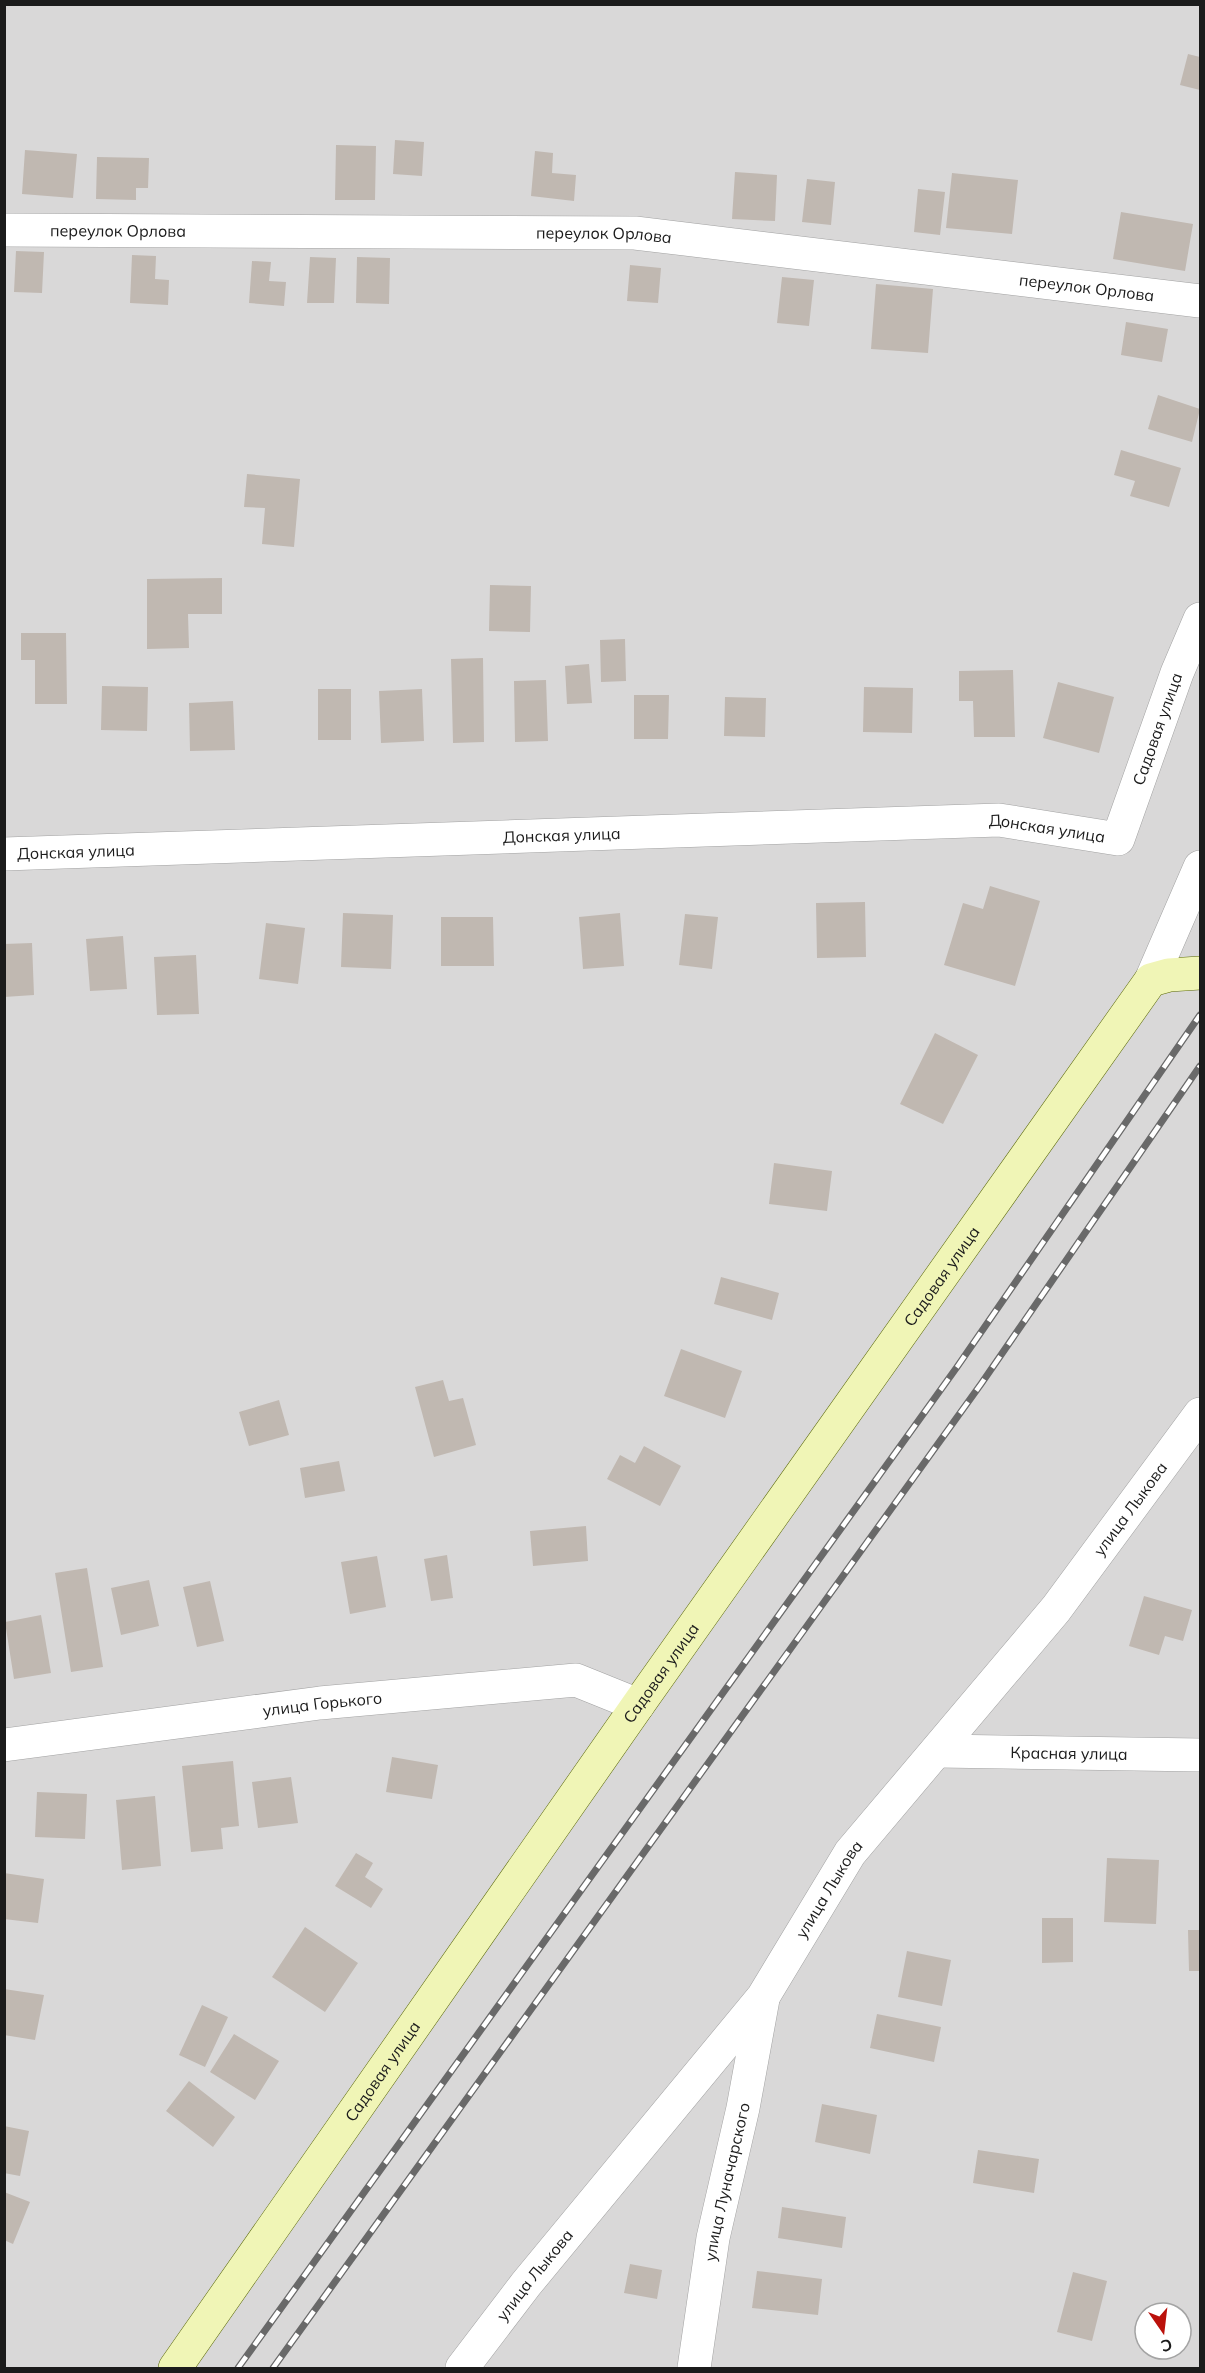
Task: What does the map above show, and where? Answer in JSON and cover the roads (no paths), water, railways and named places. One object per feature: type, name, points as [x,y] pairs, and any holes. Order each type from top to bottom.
[{"type":"street","name":"переулок Орлова","points":[[4,230],[635,233],[1200,301]]},
{"type":"street","name":"Садовая улица","points":[[1118,839],[1177,673],[1200,619]]},
{"type":"street","name":"Донская улица","points":[[4,854],[999,820],[1118,839]]},
{"type":"street","name":"Садовая улица","points":[[175,2368],[638,1705],[1151,980],[1200,867]]},
{"type":"street","points":[[1151,980],[1178,974],[1200,973]]},
{"type":"street","name":"улица Лыкова","points":[[462,2368],[526,2284],[763,1998],[850,1853],[939,1751],[1056,1609],[1200,1414]]},
{"type":"street","name":"улица Горького","points":[[4,1745],[320,1703],[576,1680],[638,1705]]},
{"type":"street","name":"Красная улица","points":[[939,1751],[1200,1755]]},
{"type":"street","name":"улица Луначарского","points":[[694,2368],[713,2238],[743,2108],[763,1998]]},
{"type":"railway","points":[[238,2368],[957,1367],[1200,1015]]},
{"type":"railway","points":[[273,2368],[981,1384],[1200,1066]]}]
